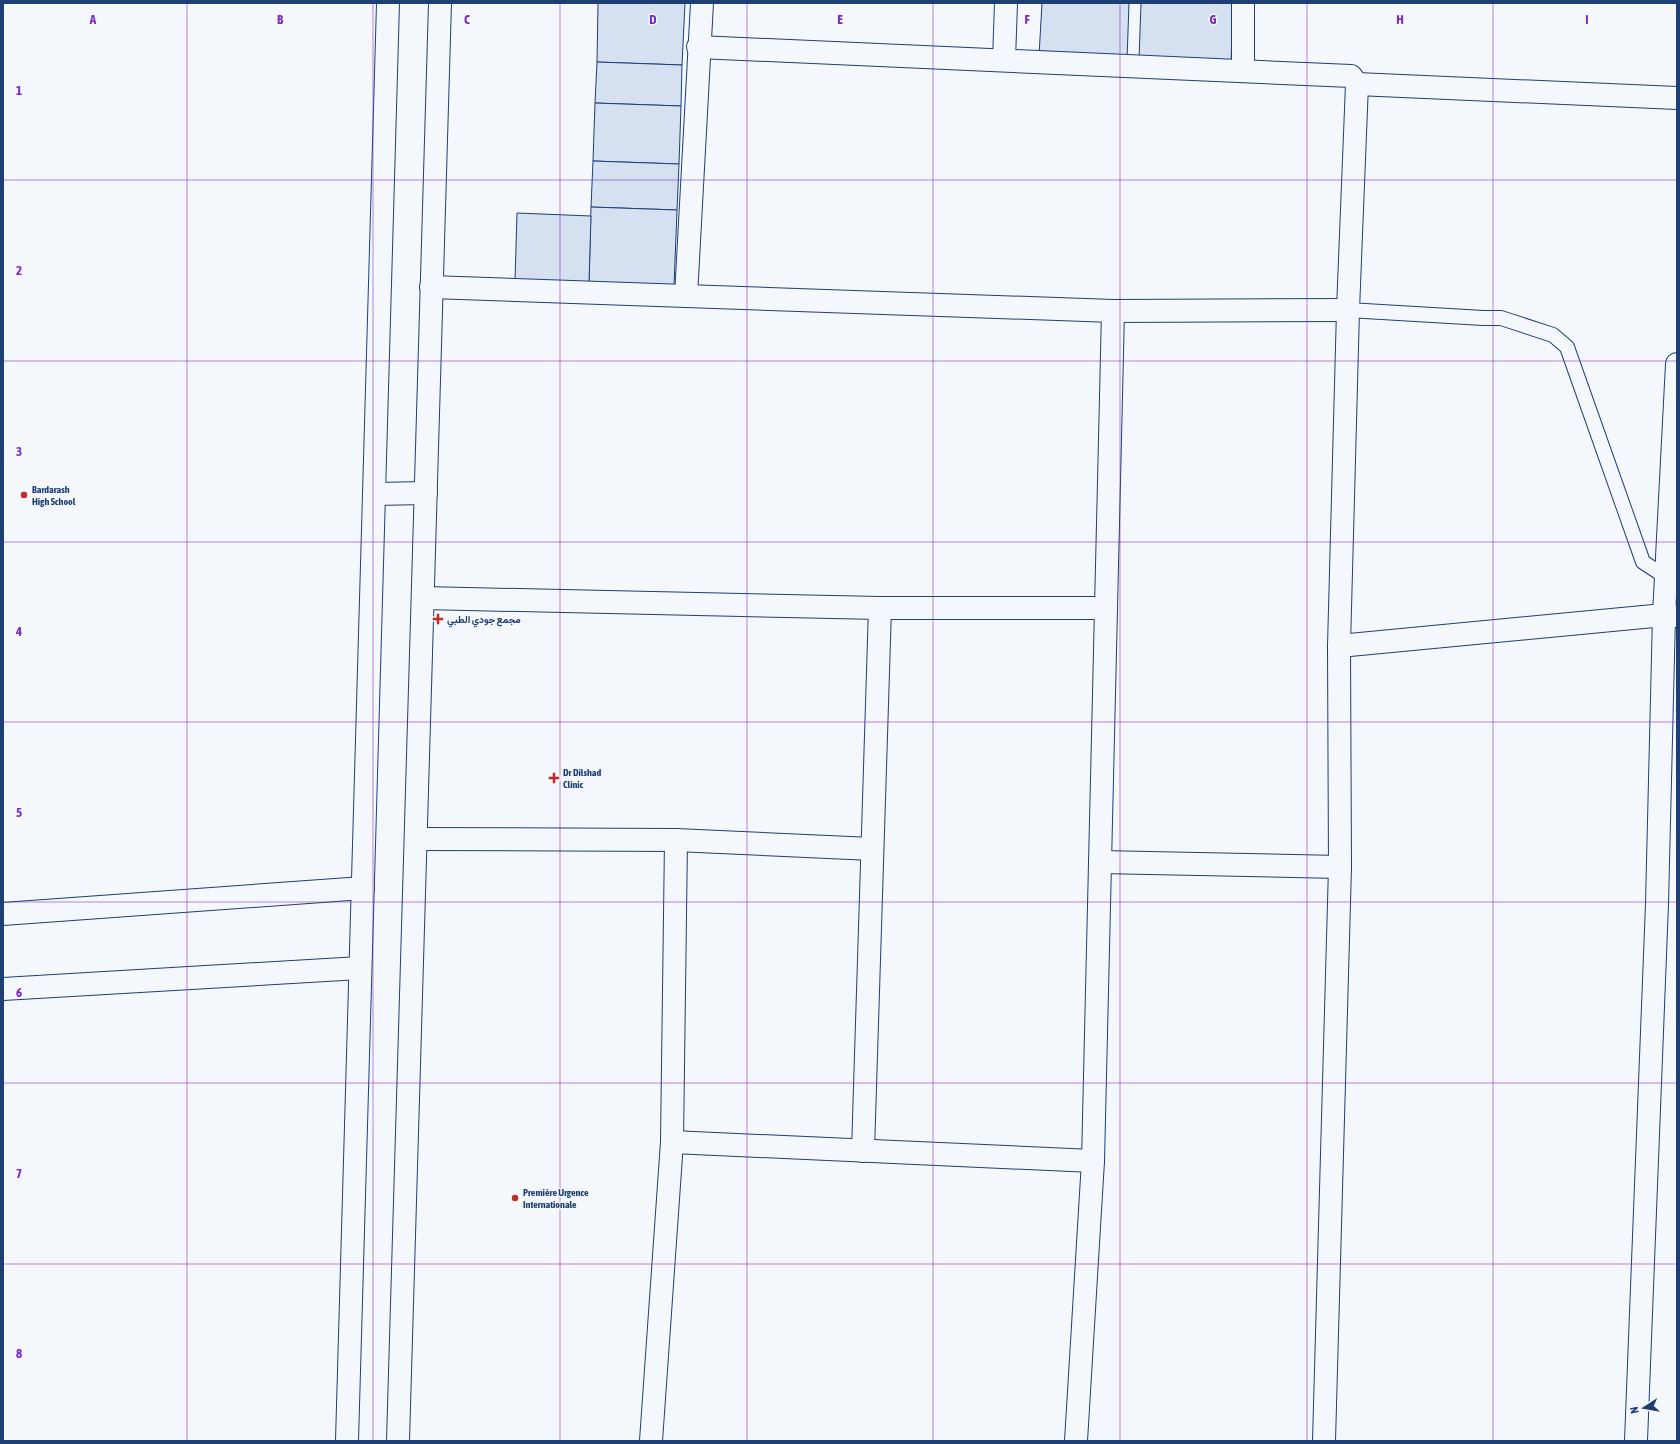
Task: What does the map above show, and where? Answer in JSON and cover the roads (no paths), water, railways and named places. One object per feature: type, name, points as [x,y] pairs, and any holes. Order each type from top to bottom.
[{"type":"street","points":[[347,1441],[388,3]]},
{"type":"street","points":[[398,1441],[440,3]]},
{"type":"street","points":[[686,296],[698,47],[702,3]]},
{"type":"street","points":[[1004,60],[1006,3]]},
{"type":"street","points":[[1243,3],[1243,71]]},
{"type":"street","points":[[698,47],[1351,76],[1357,84],[1348,310],[1340,646],[1340,867],[1324,1441]]},
{"type":"street","points":[[1357,84],[1677,98]]},
{"type":"street","points":[[432,287],[1113,311],[1348,310]]},
{"type":"street","points":[[1076,1441],[1093,1161],[1113,311]]},
{"type":"street","points":[[1636,1441],[1670,616],[1666,577],[1677,364]]},
{"type":"street","points":[[374,494],[426,493]]},
{"type":"street","points":[[423,598],[880,608],[1106,608]]},
{"type":"street","points":[[862,1151],[880,608]]},
{"type":"street","points":[[1340,646],[1670,616]]},
{"type":"street","points":[[416,840],[676,840],[872,849]]},
{"type":"street","points":[[651,1441],[672,1142],[676,840]]},
{"type":"street","points":[[1100,862],[1340,867]]},
{"type":"street","points":[[3,914],[363,888]]},
{"type":"street","points":[[3,989],[360,968]]},
{"type":"street","points":[[672,1142],[1093,1161]]},
{"type":"lane","points":[[1348,310],[1501,318],[1553,334],[1567,348],[1643,562],[1666,577]]},
{"type":"place","name":"Bardarash High School","points":[[24,495]]},
{"type":"place","name":"مجمع جودي الطبي","points":[[438,619]]},
{"type":"place","name":"Dr Dilshad Clinic","points":[[554,778]]},
{"type":"place","name":"Première Urgence Internationale","points":[[515,1198]]}]
